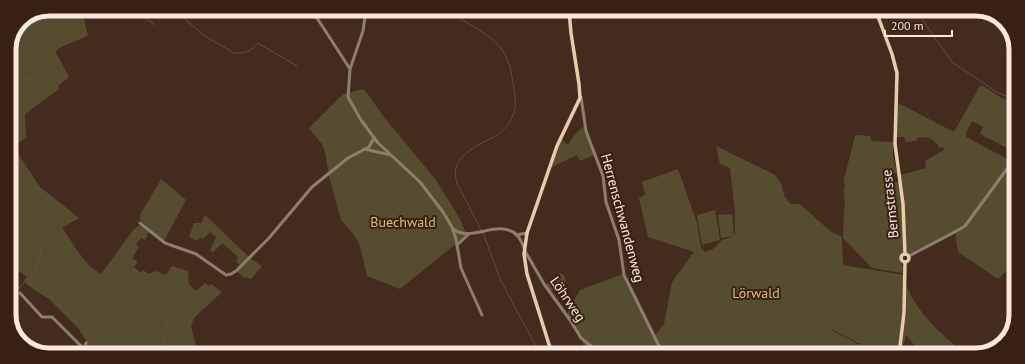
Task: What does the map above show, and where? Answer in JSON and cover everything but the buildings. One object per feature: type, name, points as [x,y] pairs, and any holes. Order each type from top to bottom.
[{"type":"main road","points":[[550,348],[527,274],[524,248],[527,233],[557,146],[577,105],[580,95],[570,16]]},
{"type":"main road","name":"Bernstrasse","points":[[878,16],[896,68],[898,90],[895,135],[903,204],[905,254]]},
{"type":"main road","points":[[900,348],[904,313],[905,262],[908,260],[909,256],[905,254],[901,256],[901,258],[905,262]]},
{"type":"street","points":[[315,16],[350,69]]},
{"type":"street","points":[[365,16],[362,31],[350,69],[348,99],[359,118],[374,138],[420,182],[443,212],[452,227],[458,245],[461,268],[482,315]]},
{"type":"street","name":"Herrenschwandenweg","points":[[580,95],[586,131],[603,176],[606,202],[619,240],[624,275],[661,348]]},
{"type":"street","points":[[577,105],[582,106]]},
{"type":"street","points":[[140,223],[164,243],[196,254],[228,275],[236,271],[269,238],[312,186],[348,158],[371,144],[374,138]]},
{"type":"street","points":[[364,149],[391,155]]},
{"type":"street","points":[[909,256],[964,226],[1009,166]]},
{"type":"street","points":[[452,227],[460,233],[469,234],[482,231],[501,230],[508,231],[516,235],[527,233]]},
{"type":"street","points":[[458,245],[469,234]]},
{"type":"street","name":"Löhrweg","points":[[516,235],[544,284],[581,338],[594,348]]},
{"type":"street","points":[[20,293],[42,317],[52,317],[81,348]]},
{"type":"street","points":[[85,348],[86,343]]},
{"type":"green space","points":[[49,16],[83,16],[88,35],[55,51],[69,77],[58,86],[59,89],[25,114],[26,138],[16,144],[16,49],[19,36],[26,26],[36,19]]},
{"type":"green space","points":[[980,86],[983,86],[1002,98],[1009,100],[1009,149],[980,134],[983,127],[972,121],[966,133],[966,137],[1009,160],[1009,268],[998,279],[958,252],[955,233],[911,254],[908,254],[906,250],[903,186],[900,175],[926,168],[925,161],[944,150],[943,147],[940,148],[930,138],[917,138],[916,141],[905,142],[904,137],[896,137],[898,103],[954,132]]},
{"type":"green space","name":"Buechwald","points":[[364,89],[384,117],[436,180],[460,219],[467,235],[400,289],[367,276],[360,246],[354,235],[341,220],[322,144],[309,128],[343,94]]},
{"type":"green space","points":[[584,126],[594,155],[580,161],[577,155],[550,168],[561,139],[568,145],[574,135]]},
{"type":"green space","points":[[855,136],[870,136],[872,141],[893,142],[893,156],[897,173],[884,174],[885,183],[895,181],[899,183],[902,204],[904,242],[903,251],[899,257],[903,268],[902,273],[872,268],[843,238],[845,204],[844,179]]},
{"type":"green space","name":"Lörwald","points":[[716,146],[775,175],[781,183],[784,195],[790,204],[800,204],[830,231],[842,237],[843,265],[904,275],[902,326],[899,348],[863,348],[860,346],[861,348],[584,348],[582,340],[567,315],[580,290],[623,274],[654,337],[664,324],[672,282],[694,252],[648,237],[639,198],[645,195],[642,182],[678,169],[697,223],[701,248],[705,252],[713,249],[722,240],[734,236],[721,238],[718,215],[732,214],[735,235],[735,212],[730,168],[720,164]],"holes":[[[830,328],[857,343],[860,343],[860,346],[859,344],[856,344]]]},
{"type":"green space","points":[[16,151],[40,187],[79,218],[62,228],[84,259],[95,270],[101,274],[134,229],[140,225],[149,232],[145,240],[141,238],[136,244],[139,247],[132,258],[138,262],[134,267],[141,273],[143,270],[149,274],[155,271],[166,275],[172,266],[188,271],[189,284],[196,291],[205,283],[209,286],[211,284],[222,292],[194,318],[191,326],[196,348],[86,348],[86,340],[78,328],[49,299],[24,282],[27,277],[16,269]]},
{"type":"green space","points":[[161,179],[186,200],[164,241],[140,220],[140,215]]},
{"type":"green space","points":[[715,210],[720,240],[702,245],[697,215]]},
{"type":"green space","points":[[205,215],[250,258],[262,266],[251,279],[244,277],[236,271],[241,266],[236,262],[238,257],[222,243],[213,253],[210,250],[216,237],[210,232],[203,239],[200,237],[197,241],[189,237],[194,223],[201,223]]},
{"type":"green space","points":[[560,273],[564,275],[566,283],[562,287],[550,291],[546,285]]},
{"type":"green space","points":[[906,285],[917,306],[924,315],[958,348],[917,348],[906,335],[903,347],[906,313]]},
{"type":"waterway","points":[[143,16],[155,25]]},
{"type":"waterway","points":[[181,16],[205,36],[234,53],[248,51],[258,43],[297,66]]},
{"type":"waterway","points":[[920,16],[952,62],[998,93],[1009,97]]},
{"type":"waterway","points":[[458,17],[487,35],[504,53],[510,66],[513,82],[515,102],[514,113]]},
{"type":"waterway","points":[[16,80],[34,77]]},
{"type":"waterway","points":[[499,134],[509,124],[513,115]]},
{"type":"waterway","points":[[481,230],[457,183],[455,174],[457,166],[466,153],[497,135]]},
{"type":"waterway","points":[[483,233],[501,281],[537,348]]},
{"type":"waterway","points":[[16,293],[26,279],[36,272],[42,247]]},
{"type":"waterway","points":[[164,331],[167,321],[171,315]]},
{"type":"waterway","points":[[162,348],[164,336]]}]
